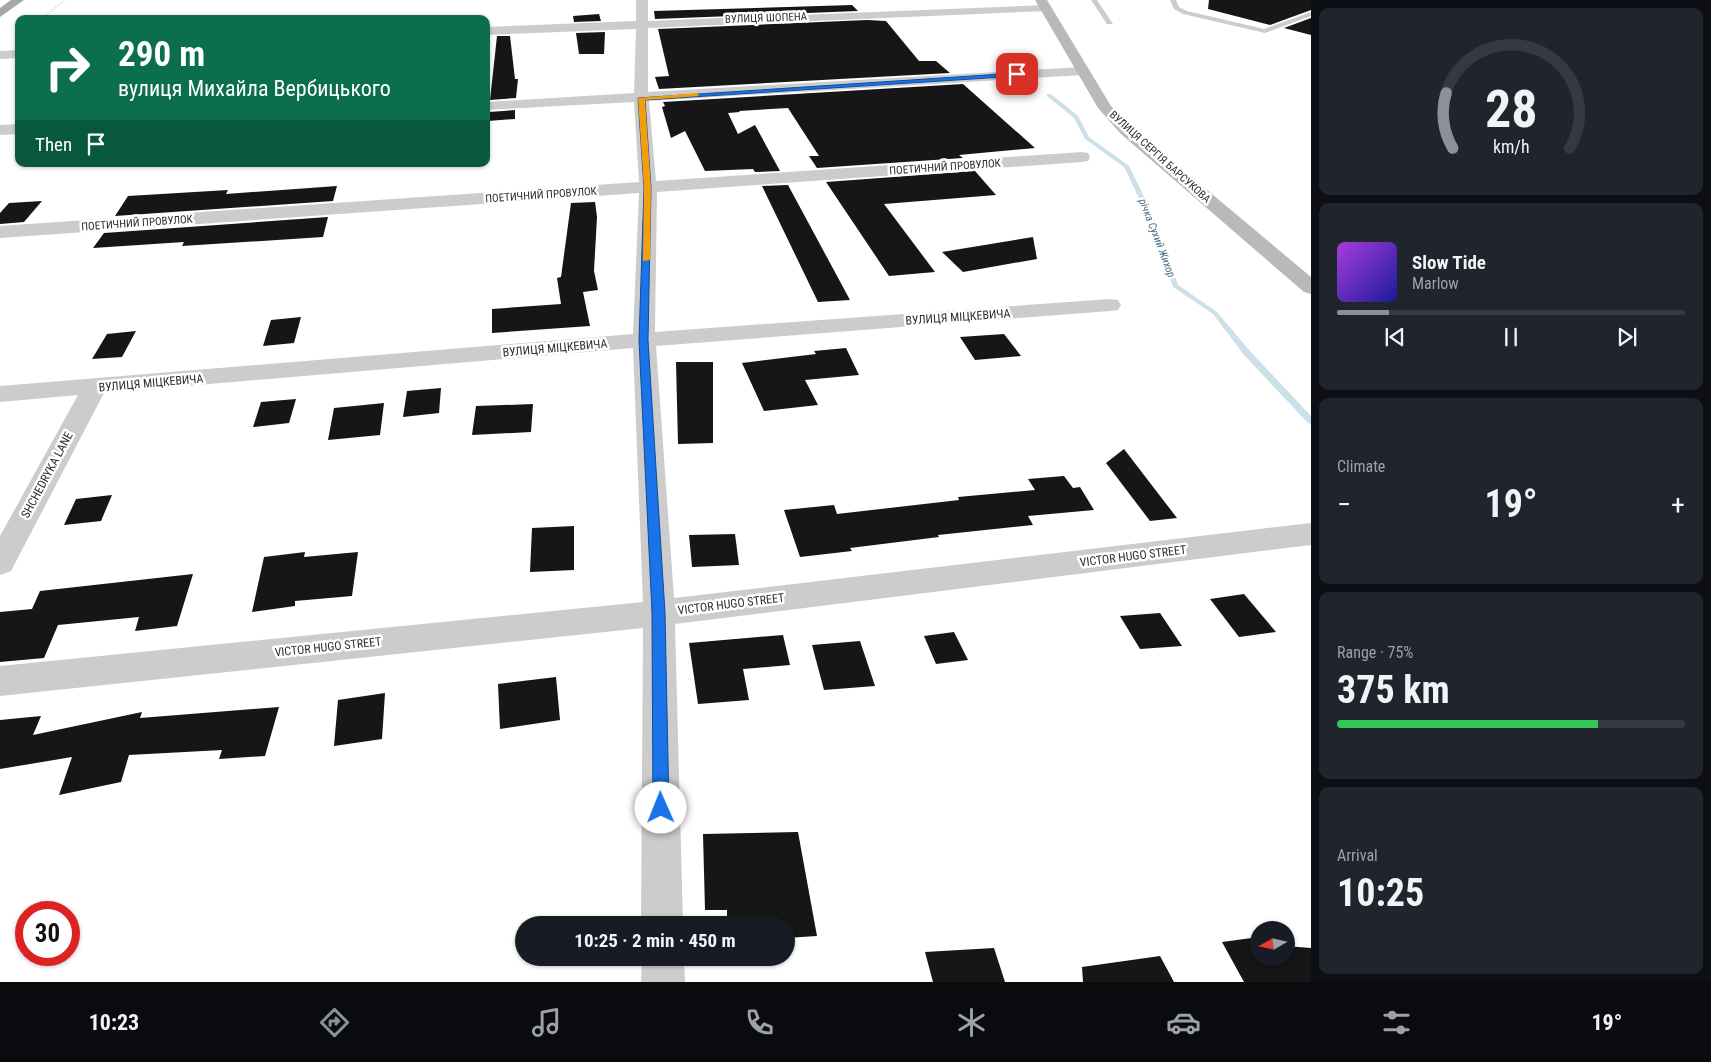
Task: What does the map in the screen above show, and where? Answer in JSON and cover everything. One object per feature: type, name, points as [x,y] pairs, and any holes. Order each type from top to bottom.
[{"type":"main road","points":[[0,14],[18,0]]},
{"type":"main road","name":"ВУЛИЦЯ СЕРГІЯ БАРСУКОВА","points":[[1043,4],[1105,108],[1127,131],[1311,288]]},
{"type":"street","name":"ВУЛИЦЯ ШОПЕНА","points":[[490,31],[641,12],[1043,4]]},
{"type":"street","points":[[641,12],[641,98],[648,188],[644,340],[658,613],[662,916]]},
{"type":"street","points":[[0,55],[15,54]]},
{"type":"street","points":[[490,106],[1083,70]]},
{"type":"street","points":[[0,130],[15,129]]},
{"type":"street","name":"ПОЕТИЧНИЙ ПРОВУЛОК","points":[[0,232],[1082,158]]},
{"type":"street","name":"ВУЛИЦЯ МІЦКЕВИЧА","points":[[0,394],[94,388],[644,340],[1110,306]]},
{"type":"street","name":"SHCHEDRYKA LANE","points":[[0,563],[94,388]]},
{"type":"street","name":"VICTOR HUGO STREET","points":[[0,681],[658,613],[1311,534]]},
{"type":"street","points":[[663,966],[663,982]]},
{"type":"lane","points":[[1094,0],[1110,22]]},
{"type":"lane","points":[[1173,0],[1176,8],[1185,13],[1265,31],[1311,14]]},
{"type":"path","points":[[46,15],[65,0]]},
{"type":"building","points":[[1209,0],[1311,0],[1311,10],[1270,25],[1208,9]]},
{"type":"building","points":[[852,5],[858,11],[655,19],[654,11]]},
{"type":"building","points":[[599,14],[601,21],[574,22],[573,16]]},
{"type":"building","points":[[1311,18],[1311,35],[1284,28]]},
{"type":"building","points":[[867,20],[886,21],[919,61],[936,61],[950,73],[659,89],[655,77],[669,76],[658,29]]},
{"type":"building","points":[[605,32],[604,54],[579,54],[576,33]]},
{"type":"building","points":[[497,36],[510,36],[515,79],[518,79],[516,98],[490,100]]},
{"type":"building","points":[[963,84],[1035,148],[959,155],[963,158],[817,168],[809,156],[819,156],[788,108],[739,111],[728,113],[738,134],[755,125],[780,171],[755,172],[753,169],[705,171],[685,131],[671,138],[662,107],[665,106],[663,102]]},
{"type":"building","points":[[515,110],[515,119],[490,121],[490,112]]},
{"type":"building","points":[[975,171],[996,195],[884,204],[935,272],[889,276],[826,182]]},
{"type":"building","points":[[788,185],[850,300],[818,302],[762,186]]},
{"type":"building","points":[[337,186],[333,201],[115,216],[128,196],[228,190],[226,194]]},
{"type":"building","points":[[42,201],[24,222],[0,224],[0,213],[9,203]]},
{"type":"building","points":[[595,202],[597,217],[594,271],[598,290],[583,292],[590,326],[492,333],[492,309],[561,304],[557,278],[561,277],[571,203]]},
{"type":"building","points":[[328,217],[323,237],[182,246],[184,242],[93,248],[104,233]]},
{"type":"building","points":[[1033,237],[1037,259],[963,272],[942,252]]},
{"type":"building","points":[[301,317],[294,343],[263,346],[271,320]]},
{"type":"building","points":[[136,331],[122,357],[92,359],[107,334]]},
{"type":"building","points":[[1004,334],[1021,356],[975,360],[960,337]]},
{"type":"building","points":[[846,348],[859,375],[805,380],[818,405],[764,411],[742,363],[816,354],[814,351]]},
{"type":"building","points":[[676,362],[713,362],[713,443],[678,444]]},
{"type":"building","points":[[441,388],[439,413],[403,417],[407,391]]},
{"type":"building","points":[[296,399],[289,423],[253,427],[261,402]]},
{"type":"building","points":[[384,403],[380,435],[328,440],[334,408]]},
{"type":"building","points":[[533,404],[531,432],[472,435],[476,406]]},
{"type":"building","points":[[1124,449],[1177,518],[1150,521],[1106,463]]},
{"type":"building","points":[[1064,476],[1073,488],[1080,487],[1094,510],[1028,516],[1033,525],[938,535],[939,537],[850,548],[852,551],[800,557],[784,510],[834,505],[837,514],[959,500],[958,497],[1035,490],[1028,479]]},
{"type":"building","points":[[112,495],[101,521],[64,525],[76,499]]},
{"type":"building","points":[[574,526],[574,570],[530,572],[532,528]]},
{"type":"building","points":[[735,534],[739,565],[692,567],[689,535]]},
{"type":"building","points":[[305,552],[304,557],[358,552],[352,596],[295,601],[295,606],[252,612],[264,557]]},
{"type":"building","points":[[193,574],[177,626],[135,631],[139,617],[58,625],[44,658],[0,662],[0,612],[32,609],[40,591]]},
{"type":"building","points":[[1244,594],[1276,632],[1239,637],[1210,599]]},
{"type":"building","points":[[1160,613],[1182,646],[1140,649],[1120,616]]},
{"type":"building","points":[[954,632],[968,660],[936,664],[924,636]]},
{"type":"building","points":[[783,635],[790,665],[743,669],[749,700],[698,704],[689,643]]},
{"type":"building","points":[[860,641],[875,686],[824,690],[812,645]]},
{"type":"building","points":[[556,677],[560,720],[500,729],[498,684]]},
{"type":"building","points":[[385,693],[382,739],[334,746],[338,700]]},
{"type":"building","points":[[279,707],[265,756],[219,759],[222,750],[129,755],[121,782],[59,795],[72,757],[0,769],[0,720],[41,716],[33,735],[142,712],[140,718]]},
{"type":"building","points":[[798,832],[817,936],[795,937],[795,916],[727,916],[727,910],[705,910],[703,834]]},
{"type":"building","points":[[1250,938],[1250,966],[1295,966],[1295,947],[1311,948],[1311,982],[1244,982],[1222,942]]},
{"type":"building","points":[[994,948],[1005,982],[933,982],[925,952]]},
{"type":"building","points":[[1160,956],[1174,982],[1083,982],[1082,967]]},
{"type":"waterway","name":"річка Сухий Жихор","points":[[1049,95],[1076,117],[1087,138],[1126,166],[1150,215],[1175,286],[1215,313],[1247,353],[1311,421]]},
{"type":"slow traffic","points":[[646,260],[648,188],[641,98],[697,95]]},
{"type":"route","points":[[661,808],[658,613],[644,340],[648,188],[641,98],[1017,74]]}]
